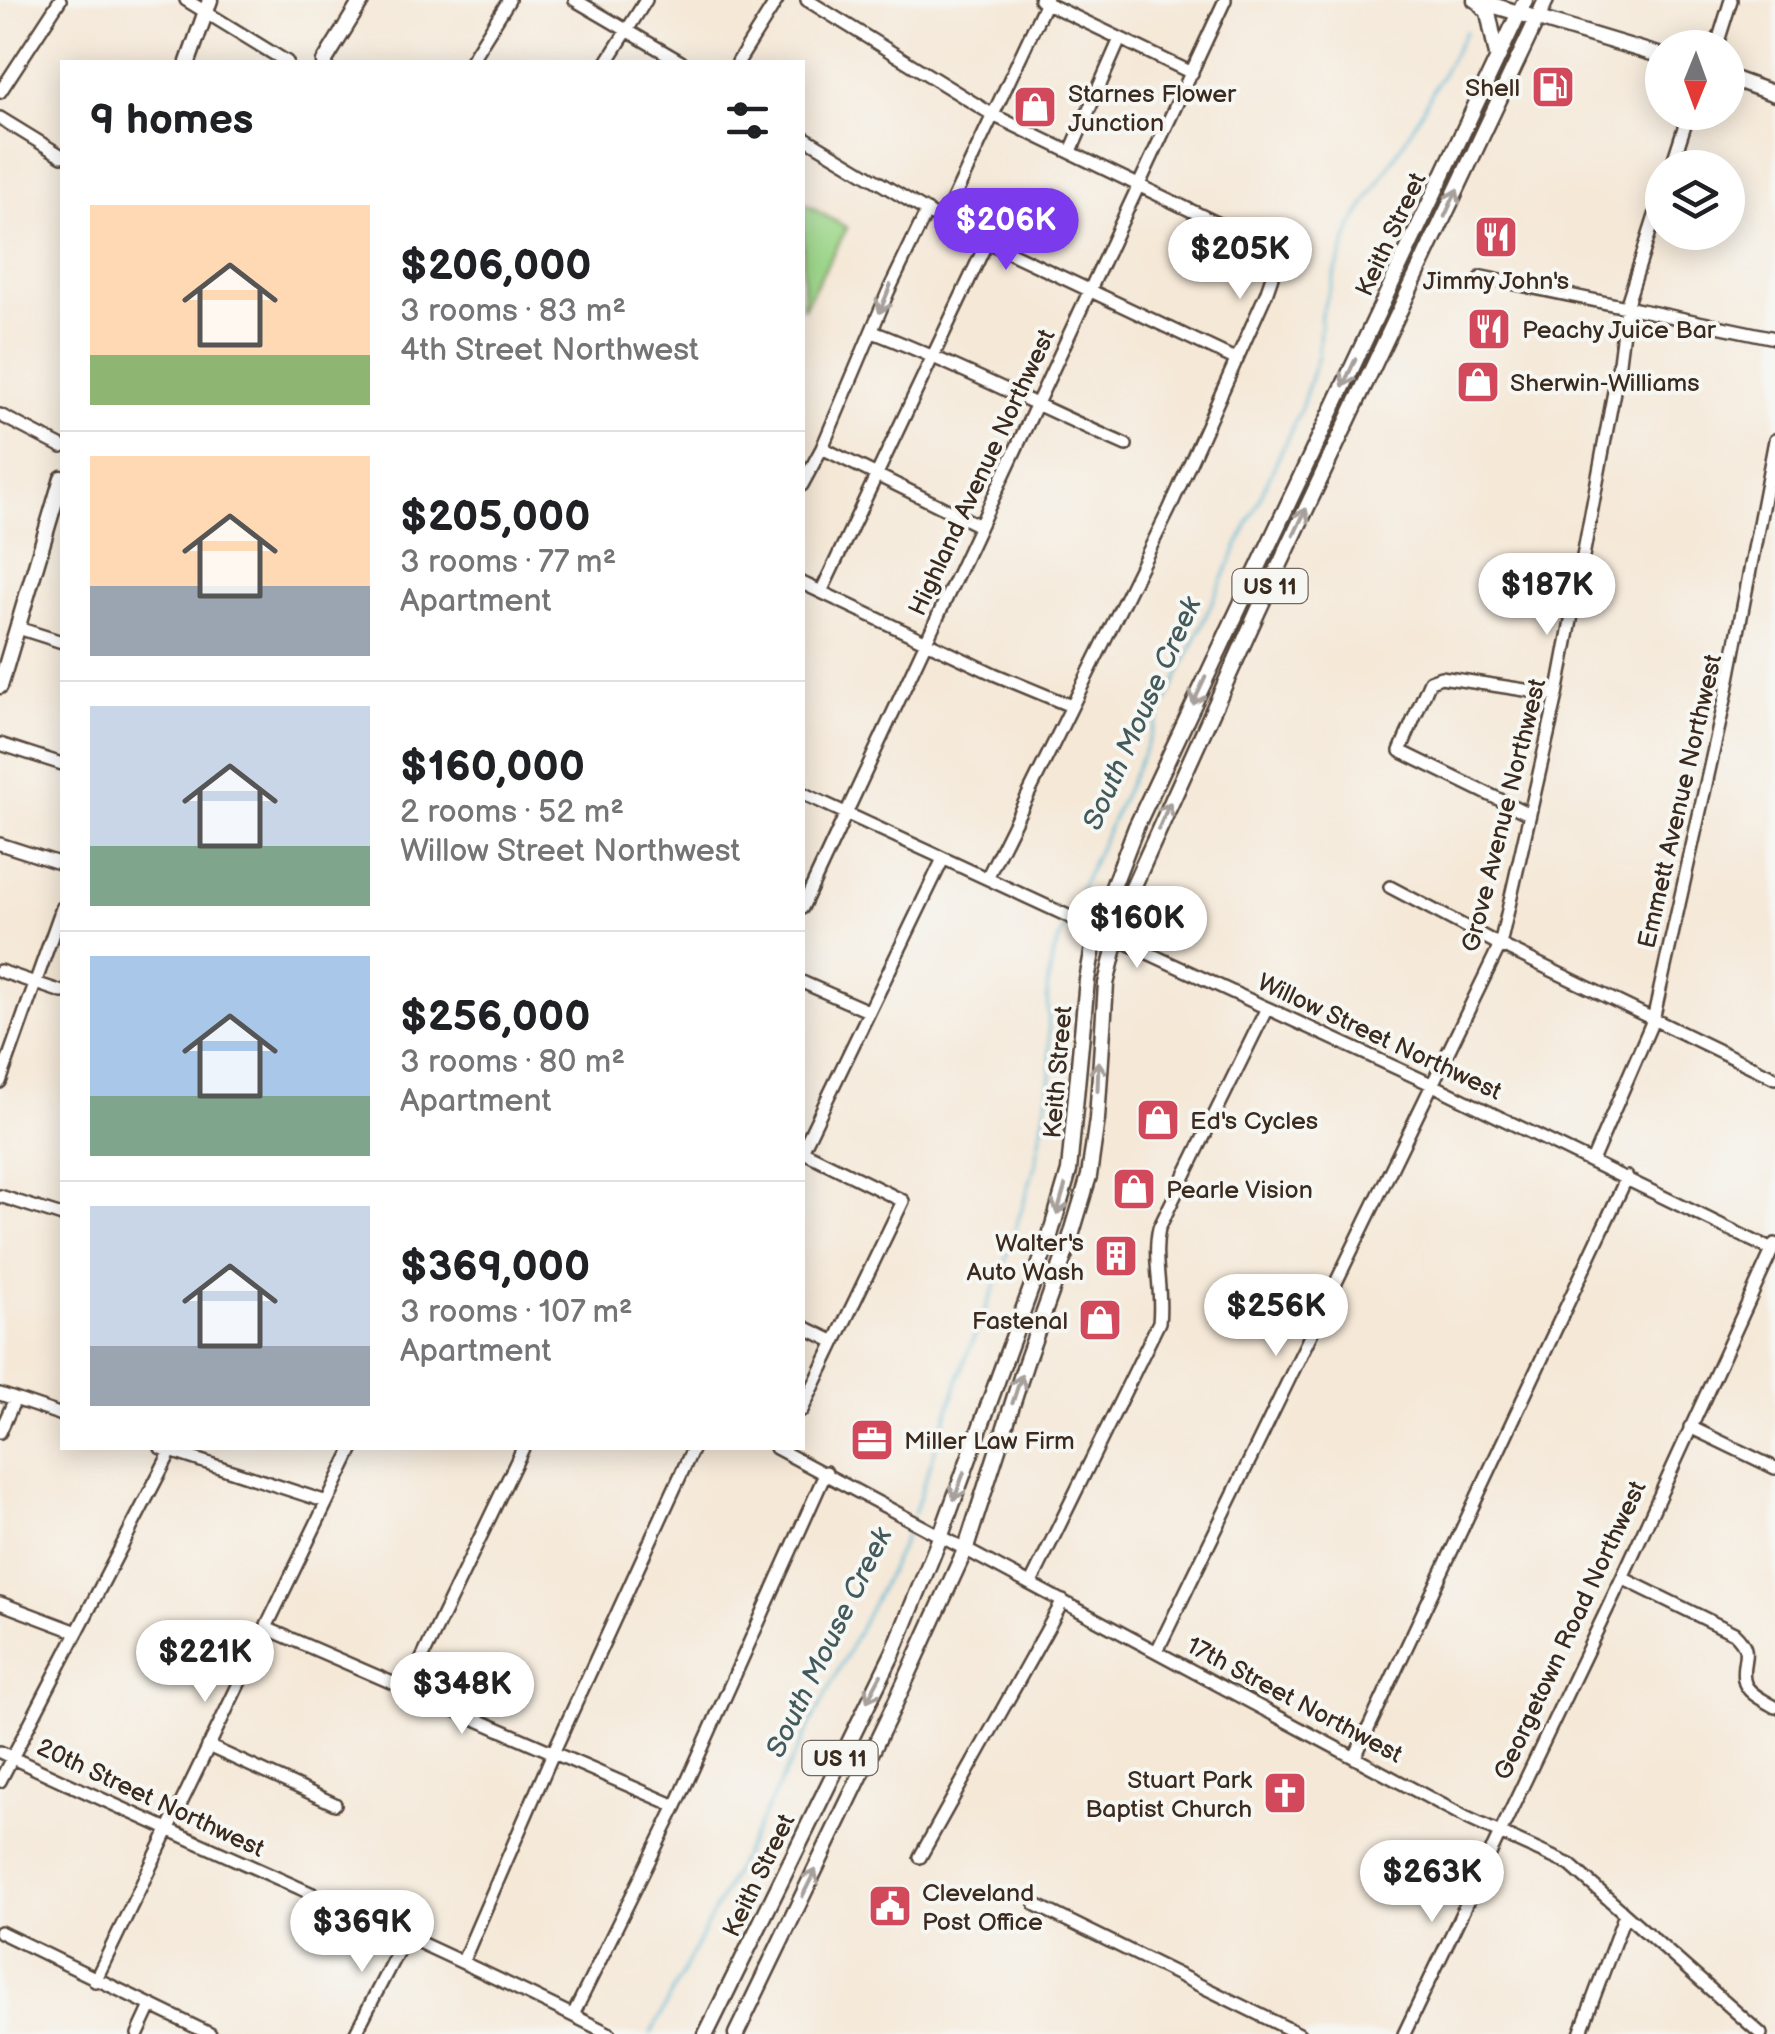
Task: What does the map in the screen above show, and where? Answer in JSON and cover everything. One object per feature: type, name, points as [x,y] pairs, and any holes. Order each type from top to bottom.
[{"type":"main road","points":[[325,60],[362,0]]},
{"type":"main road","points":[[1476,0],[1522,6],[1536,18],[1645,51]]},
{"type":"main road","points":[[1476,0],[1488,12],[1497,59]]},
{"type":"main road","name":"US 11","points":[[1536,18],[1546,0]]},
{"type":"main road","points":[[189,60],[207,5]]},
{"type":"main road","name":"Keith Street","points":[[706,2034],[890,1658],[942,1535],[1050,1239],[1069,1170],[1087,980],[1096,931],[1136,827],[1522,6]]},
{"type":"main road","name":"Keith Street","points":[[736,2034],[966,1548],[1089,1176],[1097,1120],[1106,984],[1125,905],[1536,18]]},
{"type":"main road","points":[[1745,83],[1775,94]]},
{"type":"main road","points":[[1391,285],[1408,293]]},
{"type":"main road","points":[[0,686],[60,485]]},
{"type":"main road","points":[[1240,603],[1258,611]]},
{"type":"main road","points":[[890,1658],[903,1647],[925,1638]]},
{"type":"main road","points":[[743,1958],[764,1935],[786,1931]]},
{"type":"street","points":[[0,92],[60,0]]},
{"type":"street","points":[[186,0],[207,5],[284,60]]},
{"type":"street","points":[[471,60],[509,0]]},
{"type":"street","points":[[576,0],[677,60]]},
{"type":"street","points":[[608,60],[646,0]]},
{"type":"street","points":[[739,60],[777,0]]},
{"type":"street","points":[[807,0],[993,114],[1277,252],[1278,262],[1266,294],[1169,510],[987,878]]},
{"type":"street","name":"Highland Avenue Northwest","points":[[805,902],[1224,0]]},
{"type":"street","points":[[1722,30],[1732,0]]},
{"type":"street","points":[[944,220],[1044,1],[1192,72]]},
{"type":"street","points":[[1070,151],[1120,39]]},
{"type":"street","points":[[0,118],[60,155]]},
{"type":"street","points":[[805,138],[944,220],[1237,360]]},
{"type":"street","points":[[805,480],[927,211]]},
{"type":"street","points":[[821,592],[987,242]]},
{"type":"street","name":"Grove Avenue Northwest","points":[[1158,1651],[1500,945],[1557,694],[1618,370],[1626,307],[1645,247]]},
{"type":"street","points":[[1482,277],[1775,338]]},
{"type":"street","points":[[872,332],[934,356],[1126,444]]},
{"type":"street","points":[[0,415],[60,446]]},
{"type":"street","name":"Emmett Avenue Northwest","points":[[1592,1160],[1653,1020],[1768,521],[1775,440]]},
{"type":"street","points":[[822,448],[980,526]]},
{"type":"street","points":[[805,584],[1071,706]]},
{"type":"street","points":[[18,628],[60,641]]},
{"type":"street","points":[[1529,814],[1400,751],[1430,681],[1442,677],[1557,694]]},
{"type":"street","points":[[0,744],[60,763]]},
{"type":"street","name":"Willow Street Northwest","points":[[805,794],[1774,1247]]},
{"type":"street","points":[[0,844],[60,863]]},
{"type":"street","points":[[805,1145],[944,860]]},
{"type":"street","points":[[1390,887],[1500,945],[1775,1078]]},
{"type":"street","points":[[0,1082],[60,914]]},
{"type":"street","points":[[0,971],[60,991]]},
{"type":"street","points":[[805,983],[868,1012]]},
{"type":"street","points":[[1031,1583],[1159,1322],[1161,1304],[1154,1249],[1159,1228],[1267,1008]]},
{"type":"street","points":[[805,1152],[904,1200],[805,1404]]},
{"type":"street","points":[[1355,1757],[1627,1177]]},
{"type":"street","points":[[0,1196],[60,1215]]},
{"type":"street","points":[[1050,1239],[1068,1246]]},
{"type":"street","name":"Georgetown Road Northwest","points":[[1404,2034],[1622,1578],[1774,1247]]},
{"type":"street","points":[[805,1327],[835,1342]]},
{"type":"street","points":[[0,1394],[60,1413]]},
{"type":"street","points":[[0,1432],[14,1399]]},
{"type":"street","points":[[1690,1427],[1775,1468]]},
{"type":"street","points":[[0,1781],[6,1755],[77,1632],[166,1450]]},
{"type":"street","points":[[169,1450],[327,1502]]},
{"type":"street","points":[[95,1981],[352,1450]]},
{"type":"street","points":[[407,1690],[522,1450]]},
{"type":"street","points":[[463,1961],[693,1450]]},
{"type":"street","name":"17th Street Northwest","points":[[783,1450],[1498,1833],[1570,1865],[1761,2034]]},
{"type":"street","points":[[573,2015],[676,1806],[826,1472]]},
{"type":"street","points":[[1622,1578],[1734,1633],[1744,1642],[1744,1680],[1749,1690],[1775,1708]]},
{"type":"street","points":[[0,1602],[77,1632]]},
{"type":"street","points":[[920,1857],[1062,1602]]},
{"type":"street","points":[[266,1628],[676,1806]]},
{"type":"street","points":[[208,1746],[335,1804]]},
{"type":"street","name":"20th Street Northwest","points":[[6,1755],[463,1961],[610,2034]]},
{"type":"street","points":[[820,1799],[844,1811]]},
{"type":"street","points":[[1036,1905],[1299,2034]]},
{"type":"street","points":[[1580,2034],[1625,1914]]},
{"type":"street","points":[[0,1932],[210,2034]]},
{"type":"street","points":[[354,2034],[406,1935]]},
{"type":"street","points":[[138,2034],[151,2006]]},
{"type":"green space","points":[[805,204],[847,228],[805,305]]},
{"type":"waterway","name":"South Mouse Creek","points":[[1071,910],[1301,408],[1318,356],[1321,314],[1352,226],[1466,31]]},
{"type":"waterway","name":"South Mouse Creek","points":[[914,1514],[966,1357],[1005,1262],[1036,1163],[1051,1077],[1047,989],[1052,959],[1066,922]]},
{"type":"waterway","name":"South Mouse Creek","points":[[651,2034],[909,1526]]},
{"type":"place","name":"Shell","points":[[1553,87]]},
{"type":"place","name":"Starnes Flower Junction","points":[[1035,107]]},
{"type":"place","name":"Jimmy John's","points":[[1496,237]]},
{"type":"place","name":"Peachy Juice Bar","points":[[1489,329]]},
{"type":"place","name":"Sherwin-Williams","points":[[1478,382]]},
{"type":"place","name":"Ed's Cycles","points":[[1158,1120]]},
{"type":"place","name":"Pearle Vision","points":[[1134,1189]]},
{"type":"place","name":"Walter's Auto Wash","points":[[1116,1256]]},
{"type":"place","name":"Fastenal","points":[[1100,1320]]},
{"type":"place","name":"Miller Law Firm","points":[[872,1440]]},
{"type":"place","name":"Stuart Park Baptist Church","points":[[1285,1793]]},
{"type":"place","name":"Cleveland Post Office","points":[[890,1906]]}]
